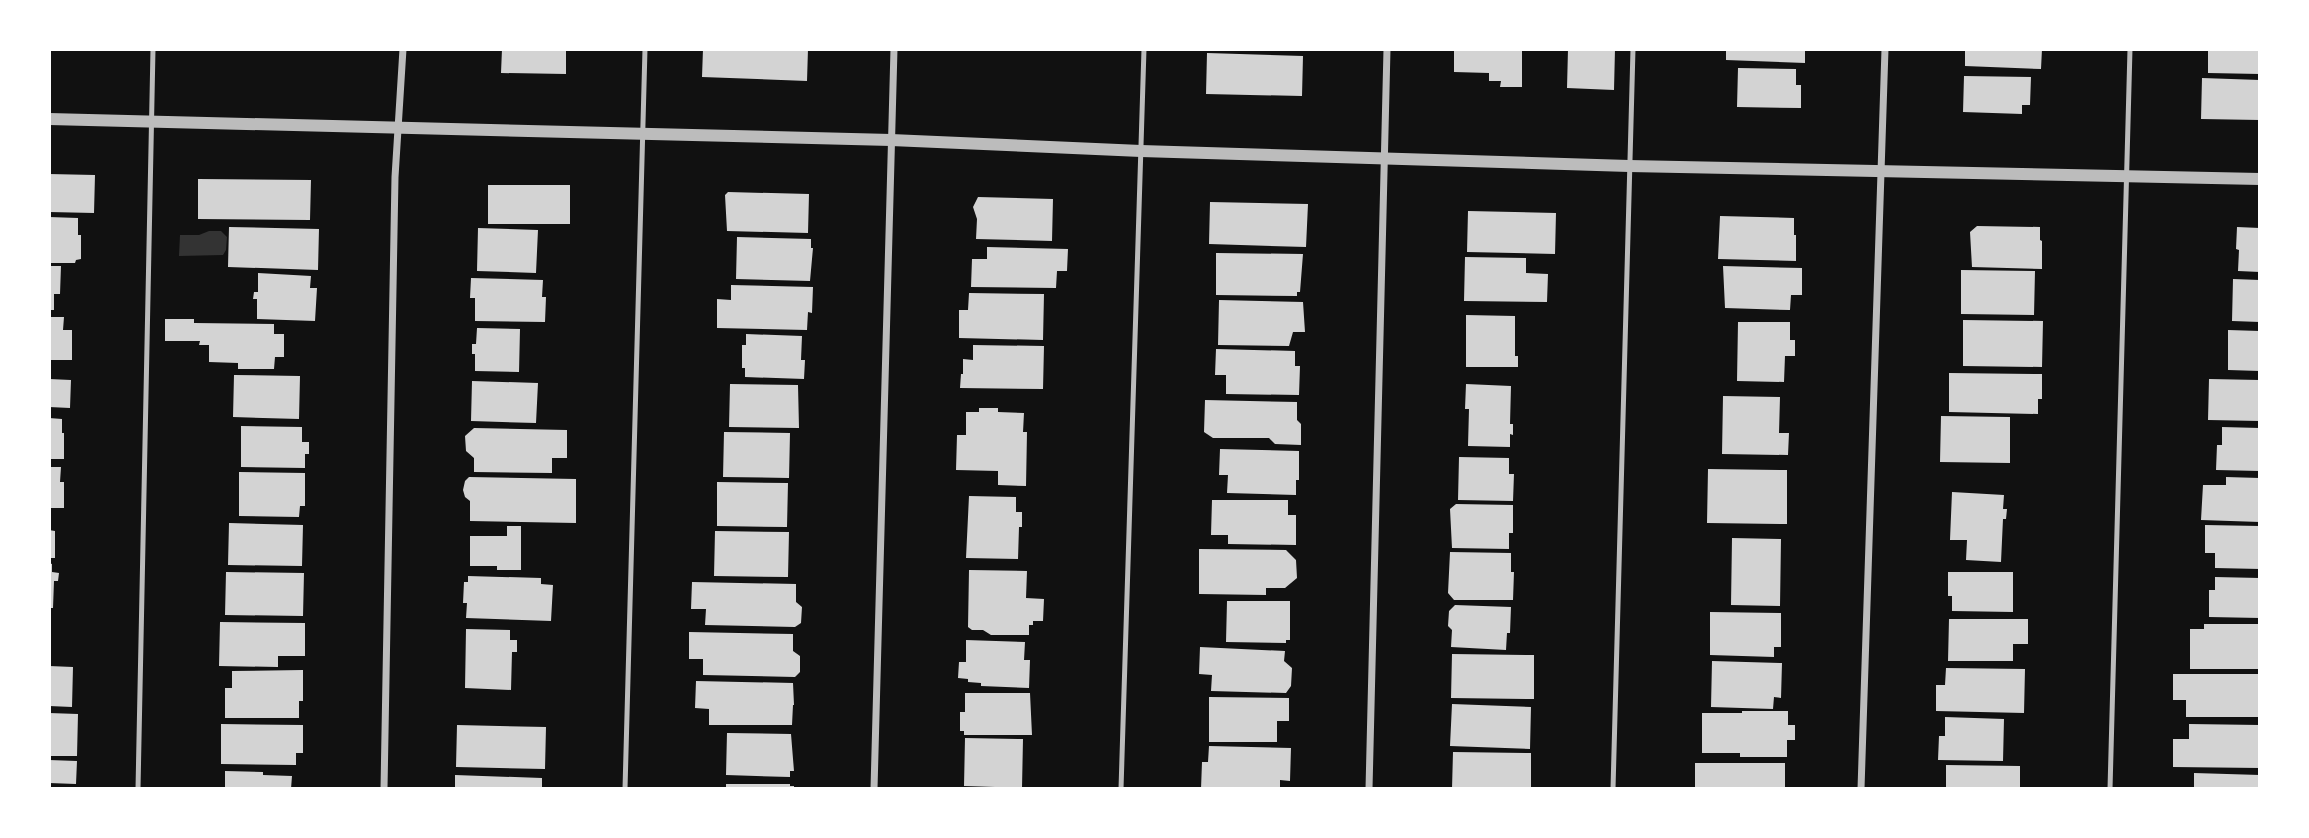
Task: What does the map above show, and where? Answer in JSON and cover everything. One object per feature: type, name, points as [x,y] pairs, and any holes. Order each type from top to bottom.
[{"type":"street","points":[[384,789],[395,177],[403,49]]},
{"type":"street","points":[[874,789],[894,49]]},
{"type":"street","points":[[1369,789],[1387,49]]},
{"type":"street","points":[[1861,789],[1885,49]]},
{"type":"street","points":[[49,119],[891,140],[1141,151],[1629,166],[2260,179]]},
{"type":"lane","points":[[138,789],[153,49]]},
{"type":"lane","points":[[625,789],[645,49]]},
{"type":"lane","points":[[1121,789],[1144,49]]},
{"type":"lane","points":[[1613,789],[1633,49]]},
{"type":"lane","points":[[2110,789],[2130,49]]},
{"type":"shaded area","points":[[209,231],[221,231],[227,237],[223,255],[179,256],[180,235],[199,235]]},
{"type":"building","points":[[502,49],[566,49],[566,74],[501,73]]},
{"type":"building","points":[[703,49],[808,49],[807,81],[702,77]]},
{"type":"building","points":[[1454,49],[1522,49],[1522,87],[1500,87],[1501,81],[1489,81],[1489,73],[1454,72]]},
{"type":"building","points":[[1568,49],[1615,49],[1614,90],[1567,88]]},
{"type":"building","points":[[1726,49],[1805,49],[1805,63],[1726,60]]},
{"type":"building","points":[[1965,49],[2042,49],[2041,69],[1965,66]]},
{"type":"building","points":[[2208,49],[2260,49],[2260,74],[2208,73]]},
{"type":"building","points":[[1207,53],[1303,56],[1302,96],[1206,94]]},
{"type":"building","points":[[1738,68],[1796,69],[1796,85],[1801,85],[1801,108],[1737,107]]},
{"type":"building","points":[[1964,76],[2031,77],[2030,105],[2022,105],[2022,114],[1963,112]]},
{"type":"building","points":[[2202,78],[2260,80],[2260,120],[2201,119]]},
{"type":"building","points":[[49,174],[95,175],[94,213],[49,212]]},
{"type":"building","points":[[198,179],[311,180],[310,220],[198,219]]},
{"type":"building","points":[[488,185],[570,185],[570,224],[488,224]]},
{"type":"building","points":[[728,192],[809,194],[808,233],[727,231],[725,195]]},
{"type":"building","points":[[978,197],[1053,199],[1052,241],[976,239],[977,219],[973,207]]},
{"type":"building","points":[[1210,202],[1308,204],[1306,247],[1209,244]]},
{"type":"building","points":[[1468,211],[1556,213],[1555,254],[1467,252]]},
{"type":"building","points":[[1720,216],[1794,218],[1796,261],[1718,259]]},
{"type":"building","points":[[49,217],[78,218],[81,259],[75,263],[49,263]]},
{"type":"building","points":[[1977,226],[2040,227],[2042,269],[1972,267],[1970,232]]},
{"type":"building","points":[[229,227],[319,229],[318,270],[228,267]]},
{"type":"building","points":[[2237,227],[2260,228],[2260,272],[2238,271]]},
{"type":"building","points":[[478,228],[538,230],[536,273],[477,271]]},
{"type":"building","points":[[737,237],[811,239],[813,248],[810,281],[736,279]]},
{"type":"building","points":[[987,247],[1068,249],[1067,271],[1057,271],[1056,288],[971,287],[972,259],[987,259]]},
{"type":"building","points":[[1216,253],[1303,254],[1300,292],[1297,292],[1297,296],[1216,295]]},
{"type":"building","points":[[1465,257],[1526,258],[1526,273],[1548,274],[1547,302],[1464,301]]},
{"type":"building","points":[[49,266],[61,266],[60,294],[54,294],[54,310],[49,310]]},
{"type":"building","points":[[1723,266],[1802,268],[1802,295],[1791,295],[1790,310],[1725,308]]},
{"type":"building","points":[[1961,270],[2035,271],[2034,315],[1961,314]]},
{"type":"building","points":[[258,273],[311,276],[310,288],[317,288],[315,321],[257,319],[257,299],[253,299],[254,292],[258,292]]},
{"type":"building","points":[[471,278],[543,280],[542,297],[546,297],[545,322],[475,321],[475,298],[470,298]]},
{"type":"building","points":[[2233,279],[2260,280],[2260,322],[2232,321]]},
{"type":"building","points":[[731,285],[813,287],[812,313],[808,312],[807,330],[717,328],[717,299],[731,300]]},
{"type":"building","points":[[969,293],[1044,294],[1043,340],[959,338],[959,310],[968,310]]},
{"type":"building","points":[[1219,300],[1303,302],[1305,332],[1293,332],[1289,346],[1218,345]]},
{"type":"building","points":[[1466,315],[1515,316],[1515,356],[1518,356],[1518,367],[1466,367]]},
{"type":"building","points":[[49,317],[64,317],[63,330],[72,330],[72,360],[49,360]]},
{"type":"building","points":[[165,319],[194,319],[194,323],[274,324],[274,334],[284,334],[284,357],[275,357],[274,369],[238,369],[238,363],[209,362],[209,345],[199,345],[200,341],[165,341]]},
{"type":"building","points":[[1963,320],[2043,321],[2042,367],[1963,366]]},
{"type":"building","points":[[1738,322],[1790,322],[1790,340],[1795,340],[1795,356],[1785,356],[1784,382],[1737,381]]},
{"type":"building","points":[[477,328],[520,329],[519,372],[475,371],[472,344],[476,344]]},
{"type":"building","points":[[2228,330],[2260,331],[2260,371],[2228,370]]},
{"type":"building","points":[[746,334],[802,336],[801,360],[805,360],[804,379],[745,377],[745,368],[742,368],[742,345],[746,345]]},
{"type":"building","points":[[973,345],[1044,346],[1043,389],[960,388],[963,359],[973,360]]},
{"type":"building","points":[[1216,349],[1295,351],[1295,366],[1300,366],[1299,395],[1226,394],[1226,375],[1215,375]]},
{"type":"building","points":[[1949,373],[2042,374],[2042,399],[2038,399],[2038,414],[1949,412]]},
{"type":"building","points":[[234,375],[300,376],[299,419],[233,417]]},
{"type":"building","points":[[49,379],[71,380],[70,408],[49,407]]},
{"type":"building","points":[[2209,379],[2260,380],[2260,421],[2208,420]]},
{"type":"building","points":[[472,381],[538,383],[536,423],[471,421]]},
{"type":"building","points":[[730,384],[798,385],[799,428],[729,427]]},
{"type":"building","points":[[1466,384],[1511,386],[1510,424],[1513,424],[1513,435],[1510,434],[1510,447],[1468,446],[1469,409],[1465,409]]},
{"type":"building","points":[[1723,396],[1780,397],[1779,433],[1789,433],[1788,455],[1722,454]]},
{"type":"building","points":[[1205,400],[1297,402],[1301,445],[1275,444],[1269,438],[1213,438],[1204,432]]},
{"type":"building","points":[[979,408],[1024,413],[1023,432],[1027,432],[1026,486],[998,485],[998,471],[956,470],[957,435],[966,435],[966,412],[979,412]]},
{"type":"building","points":[[1941,416],[2010,417],[2010,463],[1940,462]]},
{"type":"building","points":[[49,418],[62,419],[64,459],[49,459]]},
{"type":"building","points":[[241,426],[302,427],[302,442],[309,442],[309,454],[305,454],[305,468],[241,467]]},
{"type":"building","points":[[2222,427],[2260,428],[2260,471],[2216,470],[2217,445],[2222,445]]},
{"type":"building","points":[[474,428],[567,430],[567,458],[552,458],[552,473],[474,472],[474,458],[466,451],[465,436]]},
{"type":"building","points":[[724,432],[790,433],[789,478],[723,477]]},
{"type":"building","points":[[1220,449],[1299,451],[1296,495],[1227,493],[1228,475],[1219,475]]},
{"type":"building","points":[[1459,457],[1509,458],[1509,474],[1514,474],[1513,501],[1458,500]]},
{"type":"building","points":[[49,467],[61,467],[64,508],[49,508]]},
{"type":"building","points":[[1708,469],[1787,470],[1787,524],[1707,523]]},
{"type":"building","points":[[239,472],[305,473],[305,506],[300,506],[299,517],[239,516]]},
{"type":"building","points":[[469,477],[576,479],[576,523],[470,521],[470,501],[463,490]]},
{"type":"building","points":[[2226,477],[2260,478],[2260,522],[2201,520],[2203,485],[2226,485]]},
{"type":"building","points":[[717,482],[788,483],[787,527],[717,526]]},
{"type":"building","points":[[1952,492],[2004,495],[2003,509],[2007,509],[2006,519],[2003,519],[2001,562],[1966,560],[1967,540],[1950,540]]},
{"type":"building","points":[[969,496],[1016,497],[1016,512],[1022,512],[1018,559],[966,558]]},
{"type":"building","points":[[1212,500],[1288,500],[1288,515],[1296,515],[1296,545],[1228,544],[1228,535],[1211,535]]},
{"type":"building","points":[[1456,504],[1513,505],[1513,533],[1509,533],[1509,549],[1452,548],[1450,509]]},
{"type":"building","points":[[229,523],[303,525],[302,566],[228,565]]},
{"type":"building","points":[[2205,525],[2260,526],[2260,569],[2215,568],[2215,553],[2205,553]]},
{"type":"building","points":[[507,526],[521,526],[521,570],[497,570],[497,566],[470,566],[470,536],[507,536]]},
{"type":"building","points":[[49,530],[55,531],[55,558],[49,558]]},
{"type":"building","points":[[715,531],[789,532],[788,577],[714,576]]},
{"type":"building","points":[[1732,538],[1781,539],[1780,606],[1731,605]]},
{"type":"building","points":[[1199,549],[1286,550],[1296,560],[1297,578],[1285,588],[1266,588],[1266,595],[1199,594]]},
{"type":"building","points":[[1450,552],[1511,553],[1511,572],[1514,572],[1513,600],[1454,600],[1448,593]]},
{"type":"building","points":[[49,563],[52,564],[52,572],[59,573],[58,581],[54,581],[53,608],[49,608]]},
{"type":"building","points":[[969,570],[1027,571],[1026,598],[1044,599],[1043,621],[1033,621],[1033,625],[1029,625],[1029,635],[991,635],[983,630],[972,630],[968,627]]},
{"type":"building","points":[[226,572],[304,573],[303,616],[225,615]]},
{"type":"building","points":[[1948,572],[2013,572],[2013,612],[1952,611],[1952,596],[1948,596]]},
{"type":"building","points":[[468,576],[541,578],[541,584],[553,585],[551,621],[466,618],[467,603],[463,603],[464,582],[468,582]]},
{"type":"building","points":[[2215,577],[2260,578],[2260,618],[2209,617],[2209,590],[2215,590]]},
{"type":"building","points":[[692,582],[796,584],[796,602],[802,607],[801,623],[795,627],[705,625],[706,609],[691,609]]},
{"type":"building","points":[[1227,601],[1290,601],[1290,640],[1286,640],[1286,643],[1226,642]]},
{"type":"building","points":[[1455,605],[1511,607],[1506,650],[1451,647],[1449,611]]},
{"type":"building","points":[[1710,612],[1781,613],[1781,647],[1774,647],[1774,657],[1710,655]]},
{"type":"building","points":[[1949,619],[2028,619],[2028,644],[2013,644],[2013,661],[1948,661]]},
{"type":"building","points":[[220,622],[305,623],[305,656],[278,656],[278,667],[219,666]]},
{"type":"building","points":[[2204,624],[2260,624],[2260,669],[2190,669],[2190,629],[2204,629]]},
{"type":"building","points":[[466,629],[510,630],[510,640],[517,640],[517,652],[512,652],[511,690],[465,688]]},
{"type":"building","points":[[689,632],[793,634],[793,651],[800,656],[800,672],[795,677],[703,675],[703,659],[689,659]]},
{"type":"building","points":[[966,640],[1025,642],[1024,660],[1030,660],[1029,688],[981,686],[981,683],[958,678],[959,662],[966,662]]},
{"type":"building","points":[[1200,647],[1285,651],[1284,661],[1292,668],[1291,686],[1286,693],[1211,691],[1212,675],[1199,674]]},
{"type":"building","points":[[1452,654],[1534,655],[1534,699],[1451,698]]},
{"type":"building","points":[[1712,661],[1782,663],[1781,698],[1774,697],[1773,709],[1711,707]]},
{"type":"building","points":[[49,666],[73,667],[72,707],[49,706]]},
{"type":"building","points":[[1946,668],[2025,669],[2024,713],[1936,711],[1936,685],[1945,685]]},
{"type":"building","points":[[303,670],[303,701],[299,701],[299,718],[225,718],[225,688],[232,688],[232,671]]},
{"type":"building","points":[[2173,674],[2260,674],[2260,717],[2186,717],[2186,700],[2173,700]]},
{"type":"building","points":[[696,681],[793,683],[792,725],[709,725],[709,709],[695,708]]},
{"type":"building","points":[[965,693],[1030,693],[1032,735],[964,735],[964,731],[960,731],[960,712],[965,712]]},
{"type":"building","points":[[1209,697],[1289,698],[1289,721],[1277,721],[1277,742],[1209,742]]},
{"type":"building","points":[[1452,704],[1531,707],[1530,749],[1450,746]]},
{"type":"building","points":[[1788,711],[1788,725],[1795,725],[1795,740],[1787,740],[1787,757],[1740,757],[1740,753],[1702,753],[1702,713]]},
{"type":"building","points":[[49,713],[78,714],[77,756],[49,756]]},
{"type":"building","points":[[1945,717],[2004,719],[2003,761],[1938,760],[1939,736],[1945,736]]},
{"type":"building","points":[[221,724],[303,725],[303,753],[296,753],[296,765],[221,764]]},
{"type":"building","points":[[2189,724],[2260,725],[2260,768],[2173,767],[2173,739],[2189,739]]},
{"type":"building","points":[[457,725],[546,727],[545,769],[456,767]]},
{"type":"building","points":[[727,733],[791,734],[794,771],[790,771],[790,777],[726,775]]},
{"type":"building","points":[[965,738],[1023,739],[1022,788],[964,786]]},
{"type":"building","points":[[1209,746],[1291,748],[1290,781],[1280,780],[1280,789],[1201,789],[1202,762],[1208,762]]},
{"type":"building","points":[[1453,752],[1531,753],[1531,789],[1452,789]]},
{"type":"building","points":[[49,760],[77,761],[76,784],[49,783]]},
{"type":"building","points":[[1695,763],[1785,763],[1785,789],[1695,789]]},
{"type":"building","points":[[1946,765],[2020,766],[2020,789],[1946,789]]},
{"type":"building","points":[[225,771],[292,776],[291,789],[225,789]]},
{"type":"building","points":[[2194,773],[2260,775],[2260,789],[2194,789]]},
{"type":"building","points":[[455,775],[542,778],[542,789],[455,789]]},
{"type":"building","points":[[726,784],[790,784],[794,789],[726,789]]}]
